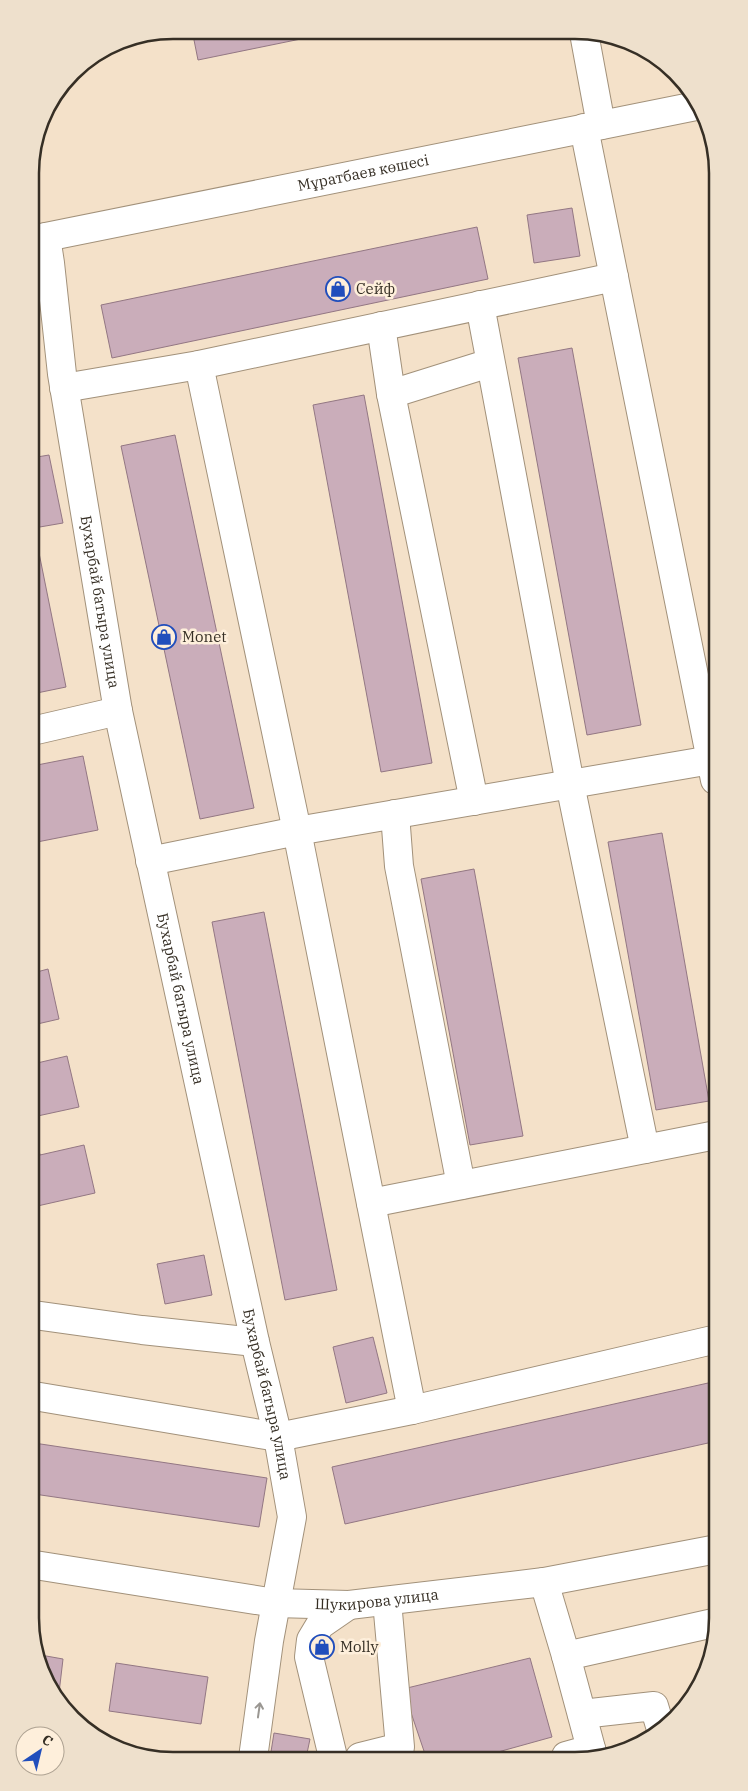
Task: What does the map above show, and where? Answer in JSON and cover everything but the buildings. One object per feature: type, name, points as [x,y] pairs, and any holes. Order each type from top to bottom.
[{"type":"street","points":[[585,39],[593,126],[614,277],[709,750]]},
{"type":"street","name":"Мұратбаев көшесі","points":[[39,238],[691,107]]},
{"type":"street","name":"Бухарбай батыра улица","points":[[39,240],[50,263],[64,388],[118,711],[255,1342],[278,1437],[292,1517],[275,1603],[254,1752]]},
{"type":"street","points":[[64,388],[199,365],[614,277]]},
{"type":"street","points":[[480,305],[570,784],[645,1149]]},
{"type":"street","points":[[381,326],[391,394],[474,801]]},
{"type":"street","points":[[391,394],[490,363]]},
{"type":"street","points":[[199,365],[298,831],[412,1410]]},
{"type":"street","points":[[39,729],[118,711]]},
{"type":"street","points":[[150,861],[298,831],[570,784],[709,770]]},
{"type":"street","points":[[395,814],[399,866],[461,1185]]},
{"type":"street","points":[[371,1203],[709,1136]]},
{"type":"street","points":[[39,1316],[142,1330],[255,1342]]},
{"type":"street","points":[[39,1397],[278,1437],[412,1410],[709,1341]]},
{"type":"street","name":"Шукирова улица","points":[[39,1566],[275,1603],[349,1605],[544,1582],[709,1551]]},
{"type":"street","points":[[544,1582],[592,1751]]},
{"type":"street","points":[[380,1752],[400,1747],[387,1601]]},
{"type":"street","points":[[332,1752],[309,1657],[311,1640],[320,1625],[349,1605]]},
{"type":"street","points":[[566,1656],[709,1624]]},
{"type":"street","points":[[582,1714],[654,1706],[659,1723]]},
{"type":"place","name":"Сейф","points":[[338,289]]},
{"type":"place","name":"Monet","points":[[164,637]]},
{"type":"place","name":"Molly","points":[[322,1647]]}]
